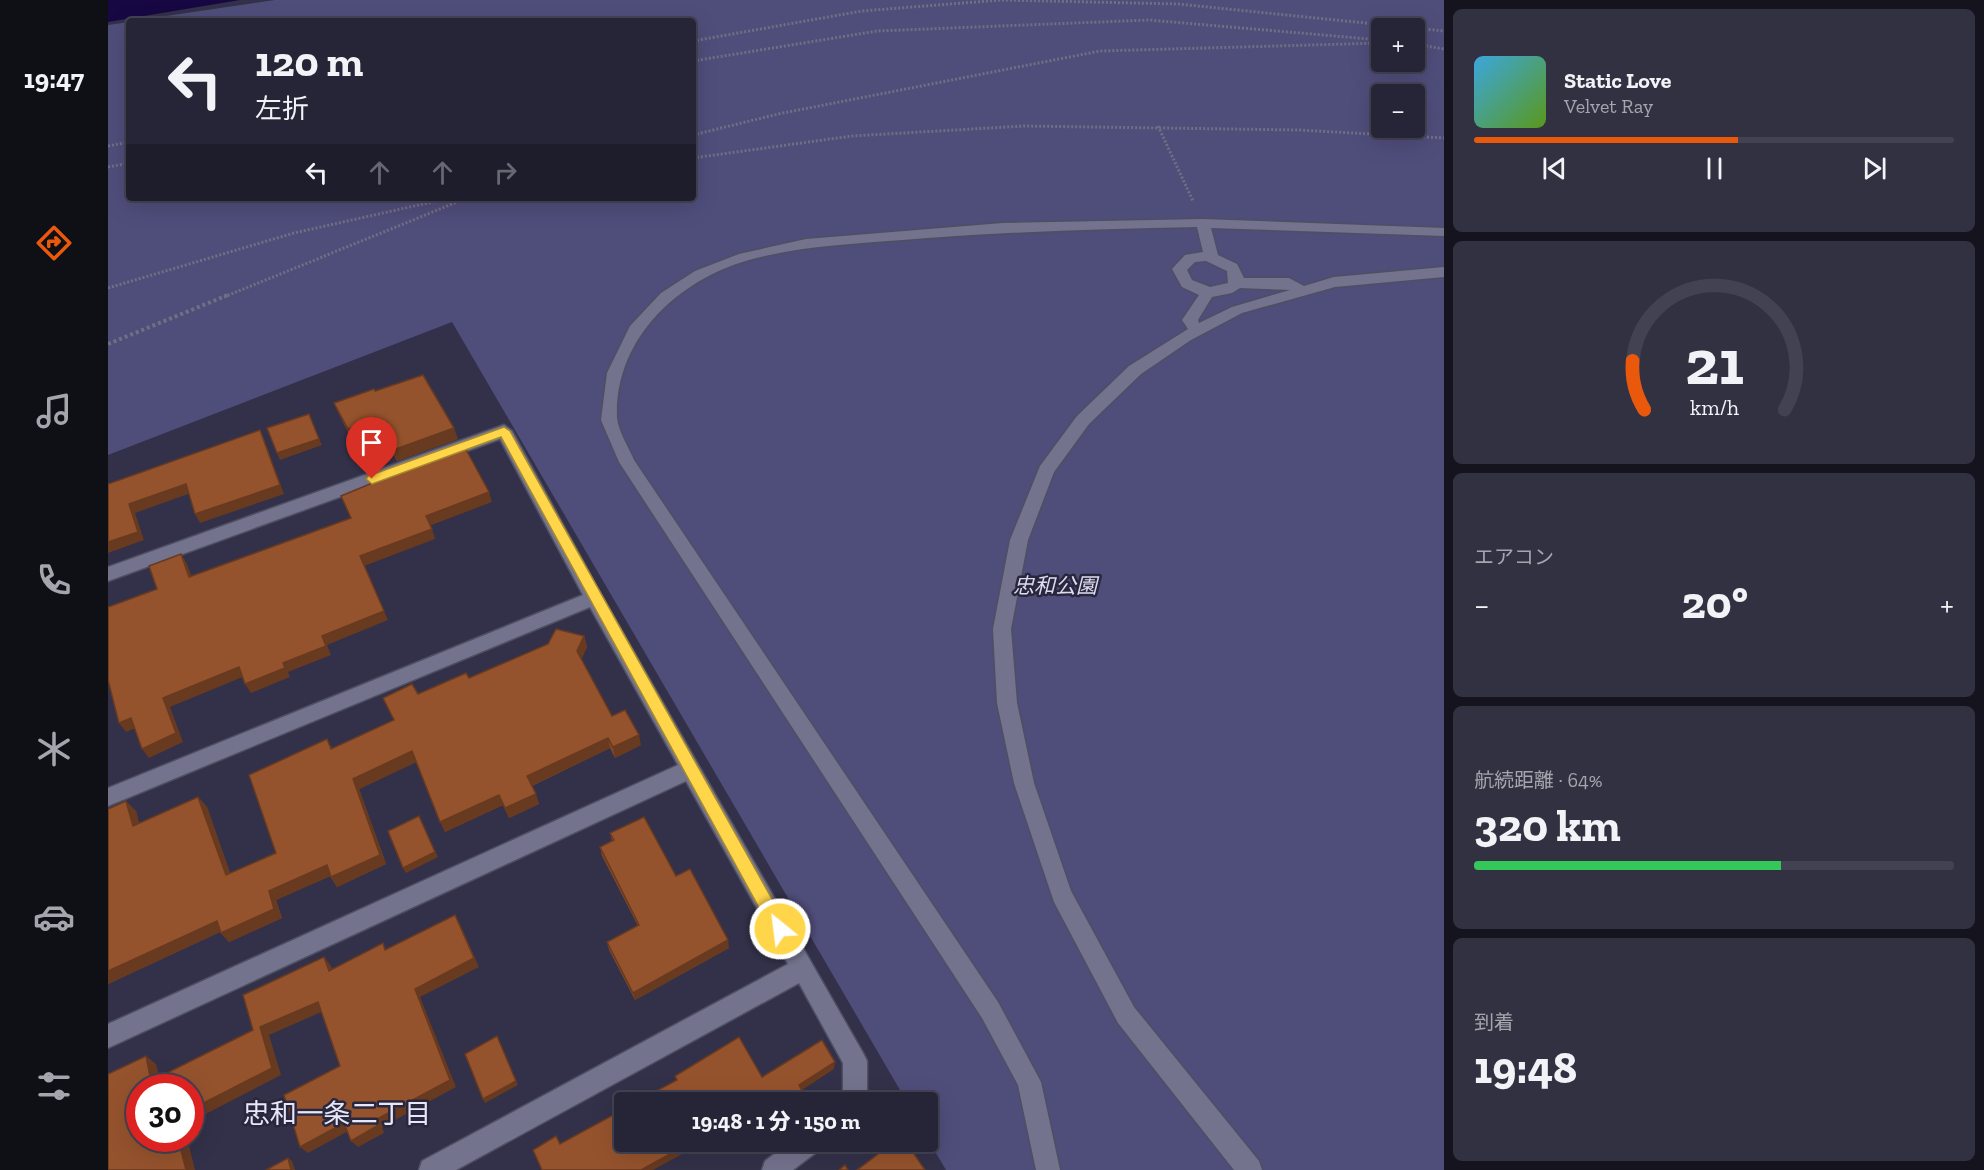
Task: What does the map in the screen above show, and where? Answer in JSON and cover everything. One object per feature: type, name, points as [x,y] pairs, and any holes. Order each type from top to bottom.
[{"type":"street","points":[[1203,223],[1211,257]]},
{"type":"street","points":[[1048,1170],[1029,1082],[990,1010],[627,462],[609,420],[615,373],[635,330],[666,296],[700,274],[744,257],[806,243],[1003,227],[1203,223],[1444,232]]},
{"type":"street","points":[[1235,284],[1236,273],[1230,266],[1211,257],[1190,258],[1179,269],[1186,283],[1208,292],[1227,290],[1235,284],[1290,283],[1302,291]]},
{"type":"street","points":[[1250,1170],[1126,1015],[1062,895],[1024,783],[1007,703],[1002,628],[1019,540],[1046,470],[1083,420],[1135,370],[1197,331],[1237,310],[1334,282],[1444,272]]},
{"type":"street","points":[[1197,331],[1190,320],[1208,292]]},
{"type":"street","points":[[108,574],[504,431],[594,598],[855,1061],[855,1092]]},
{"type":"street","points":[[108,797],[594,598]]},
{"type":"street","points":[[108,1036],[691,769]]},
{"type":"street","points":[[430,1170],[802,969]]},
{"type":"street","points":[[774,1170],[796,1152]]},
{"type":"path","points":[[696,40],[862,11],[1001,0],[1178,4],[1444,31]]},
{"type":"path","points":[[696,61],[877,31],[1149,20],[1371,41]]},
{"type":"path","points":[[696,134],[778,114],[1100,51],[1371,42]]},
{"type":"path","points":[[1425,46],[1444,49]]},
{"type":"path","points":[[696,158],[852,136],[1024,126],[1158,126],[1299,130],[1444,138]]},
{"type":"path","points":[[1158,126],[1203,223]]},
{"type":"path","points":[[108,146],[126,143]]},
{"type":"path","points":[[108,167],[126,164]]},
{"type":"path","points":[[108,288],[294,233],[437,201]]},
{"type":"path","points":[[108,344],[460,201]]},
{"type":"green space","name":"忠和公園","points":[[275,0],[1444,0],[1444,1170],[946,1170],[935,1152],[938,1152],[938,1092],[901,1092],[452,322],[108,455],[108,25],[126,22],[126,201],[696,201],[696,18],[152,18]]},
{"type":"shaded area","points":[[108,0],[240,0],[126,18],[108,22]]},
{"type":"building","points":[[423,375],[454,428],[393,450],[376,418],[348,429],[334,403],[374,389],[375,391]]},
{"type":"building","points":[[309,414],[319,439],[277,453],[267,428]]},
{"type":"building","points":[[260,430],[280,485],[195,514],[186,484],[129,504],[138,532],[108,542],[108,484]]},
{"type":"building","points":[[463,444],[489,492],[426,516],[432,529],[360,556],[384,611],[322,636],[326,646],[283,663],[285,668],[245,684],[239,667],[163,698],[176,733],[142,749],[131,718],[119,723],[108,680],[108,607],[157,589],[149,566],[181,554],[189,577],[351,518],[341,496],[404,470],[401,466]]},
{"type":"building","points":[[556,629],[584,636],[577,651],[612,716],[625,710],[639,735],[613,747],[608,738],[527,776],[536,794],[505,808],[499,795],[440,822],[412,751],[353,779],[380,855],[331,877],[327,865],[269,891],[274,909],[221,933],[217,921],[108,971],[108,809],[126,801],[133,826],[198,797],[226,875],[276,853],[249,775],[327,739],[331,749],[394,720],[383,698],[412,684],[418,694],[466,673],[469,678],[548,644]]},
{"type":"building","points":[[419,816],[435,852],[403,868],[388,831]]},
{"type":"building","points":[[644,817],[676,876],[690,869],[728,940],[633,993],[607,942],[639,925],[600,847],[614,840],[610,833]]},
{"type":"building","points":[[455,915],[474,958],[415,989],[450,1080],[375,1120],[377,1126],[351,1141],[344,1123],[300,1147],[284,1095],[340,1066],[318,1002],[260,1027],[272,1068],[204,1103],[204,1074],[165,1074],[253,1030],[243,995],[324,957],[329,971],[383,943],[385,950]]},
{"type":"building","points":[[497,1036],[516,1081],[483,1099],[465,1054]]},
{"type":"building","points":[[739,1037],[762,1077],[822,1040],[835,1062],[799,1085],[803,1092],[655,1092],[677,1080],[675,1076]]},
{"type":"building","points":[[146,1056],[150,1074],[126,1074],[126,1152],[182,1152],[186,1170],[108,1170],[108,1074]]},
{"type":"building","points":[[614,1114],[614,1152],[674,1152],[641,1170],[542,1170],[533,1150],[556,1136],[560,1144]]},
{"type":"building","points":[[881,1152],[913,1152],[925,1170],[857,1170]]},
{"type":"building","points":[[288,1158],[291,1170],[266,1170]]},
{"type":"district","name":"忠和一条二丁目","points":[[337,1114]]},
{"type":"route","points":[[372,479],[504,431],[594,598],[780,929]]}]
